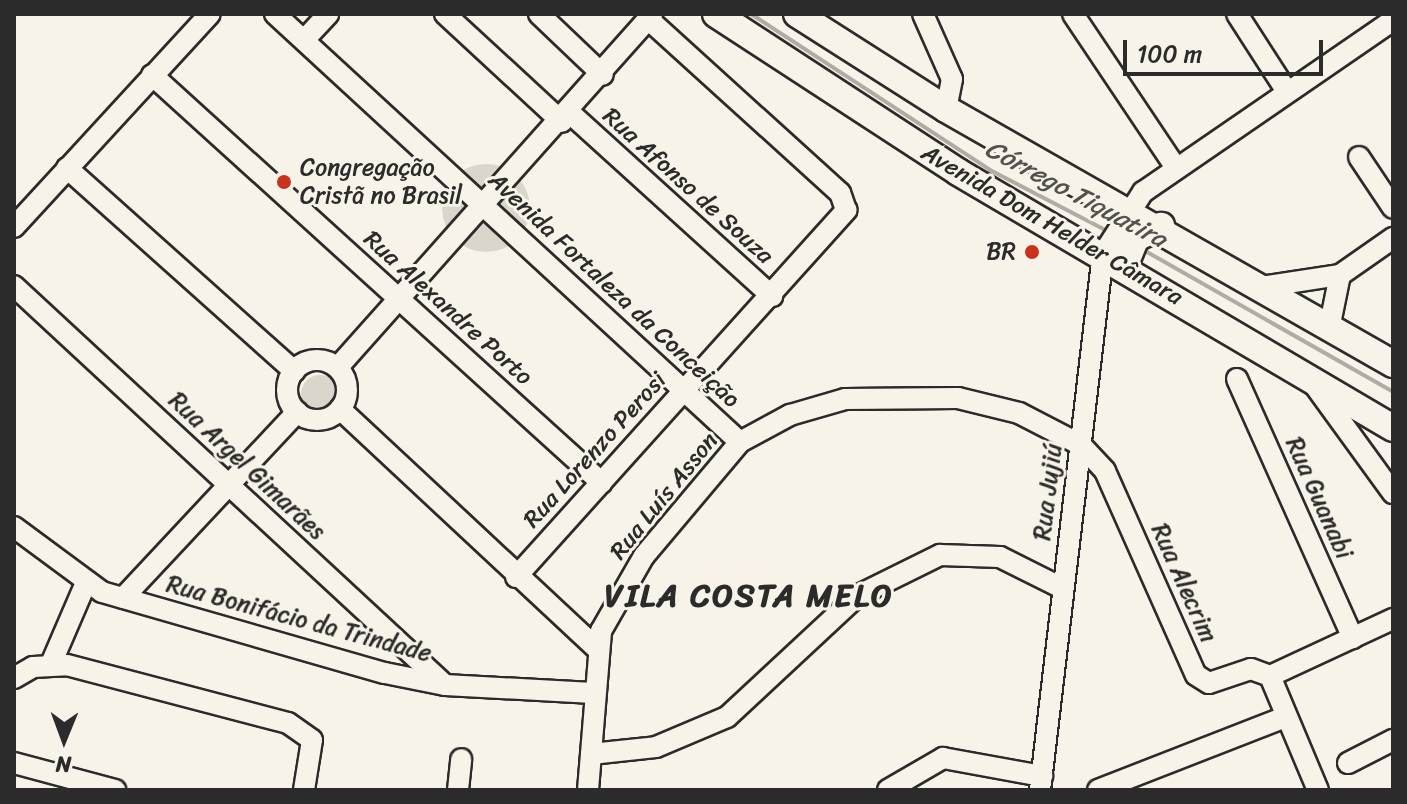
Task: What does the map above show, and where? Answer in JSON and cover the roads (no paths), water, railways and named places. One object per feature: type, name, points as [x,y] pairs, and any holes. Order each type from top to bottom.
[{"type":"main road","name":"Avenida Dom Helder Câmara","points":[[716,14],[958,172],[1121,240],[1161,226],[1268,286],[1393,364]]},
{"type":"main road","name":"Avenida Dom Helder Câmara","points":[[797,14],[946,109],[1306,374],[1393,428]]},
{"type":"street","points":[[14,227],[210,14]]},
{"type":"street","name":"Avenida Fortaleza da Conceição","points":[[275,14],[686,388],[740,442]]},
{"type":"street","points":[[305,39],[328,14]]},
{"type":"street","name":"Rua Afonso de Souza","points":[[445,14],[772,296]]},
{"type":"street","points":[[539,14],[603,75]]},
{"type":"street","points":[[923,14],[952,79],[946,109]]},
{"type":"street","points":[[1073,14],[1176,168]]},
{"type":"street","points":[[1237,14],[1286,90]]},
{"type":"street","points":[[338,367],[566,118],[650,16]]},
{"type":"street","name":"Rua Lorenzo Perosi","points":[[516,577],[843,217],[840,193],[650,16]]},
{"type":"street","points":[[1121,240],[1176,168],[1286,90],[1393,20]]},
{"type":"street","name":"Rua Alexandre Porto","points":[[152,75],[602,483]]},
{"type":"street","points":[[1359,157],[1393,208]]},
{"type":"street","points":[[67,168],[294,371]]},
{"type":"street","points":[[1268,286],[1340,275],[1393,238]]},
{"type":"street","name":"Rua Jujiú","points":[[1041,783],[1081,445],[1121,240]]},
{"type":"street","points":[[1330,324],[1340,275]]},
{"type":"street","name":"Rua Argel Gimarães","points":[[14,286],[445,685]]},
{"type":"street","points":[[320,360],[338,367],[348,392],[340,409],[324,419],[297,412],[287,387],[294,371],[320,360]]},
{"type":"street","points":[[1306,374],[1393,493]]},
{"type":"street","name":"Rua Guanabi","points":[[1237,379],[1353,638]]},
{"type":"street","name":"Rua Luís Asson","points":[[588,790],[597,649],[644,556],[740,442],[815,406],[921,395],[992,405],[1081,445]]},
{"type":"street","points":[[340,409],[516,577],[597,649]]},
{"type":"street","points":[[123,598],[297,412]]},
{"type":"street","name":"Rua Alecrim","points":[[1081,445],[1105,471],[1196,675],[1209,683],[1251,669],[1270,676]]},
{"type":"street","name":"Rua Bonifácio da Trindade","points":[[14,527],[85,585],[123,598],[445,685],[593,693]]},
{"type":"street","points":[[591,754],[656,747],[727,717],[857,596],[940,555],[1000,557],[1062,588]]},
{"type":"street","points":[[51,664],[85,585]]},
{"type":"street","points":[[1318,790],[1270,676],[1353,638],[1390,628]]},
{"type":"street","points":[[14,678],[51,664],[288,723],[312,740],[304,790]]},
{"type":"street","points":[[1098,790],[1285,717]]},
{"type":"street","points":[[1348,763],[1393,740]]},
{"type":"street","points":[[888,790],[943,758],[991,761],[1041,783]]},
{"type":"street","points":[[458,790],[461,759]]},
{"type":"street","points":[[14,763],[115,790]]},
{"type":"waterway","name":"Córrego Tiquatira","points":[[751,14],[990,170],[1111,233]]},
{"type":"waterway","points":[[1140,248],[1393,392]]},
{"type":"place","name":"Congregação Cristã no Brasil","points":[[284,182]]},
{"type":"place","name":"BR","points":[[1032,252]]},
{"type":"district","name":"VILA COSTA MELO","points":[[749,596]]}]
